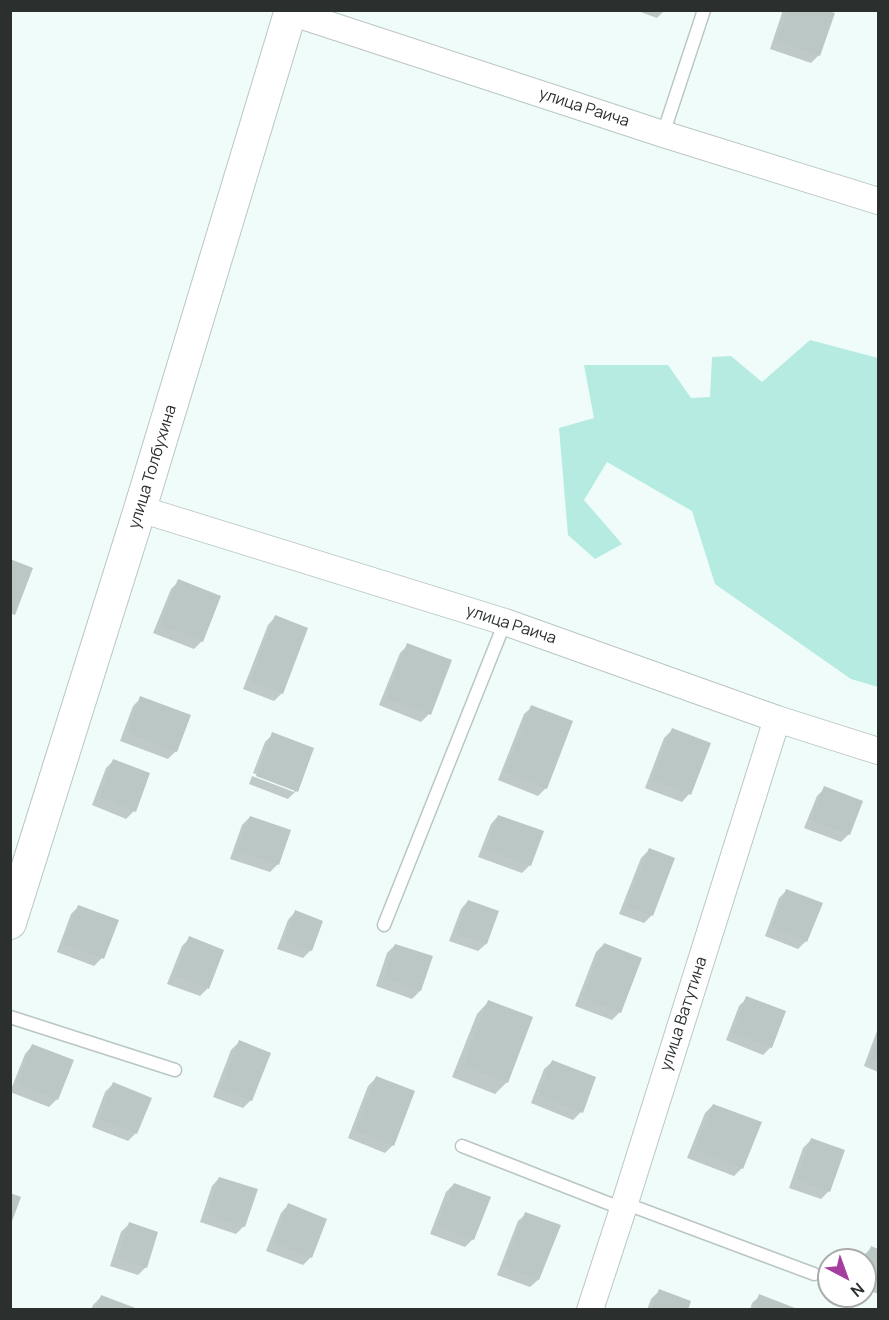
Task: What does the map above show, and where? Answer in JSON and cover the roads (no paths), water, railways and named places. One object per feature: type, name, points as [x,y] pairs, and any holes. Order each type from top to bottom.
[{"type":"street","name":"улица Раича","points":[[290,11],[663,134],[879,201]]},
{"type":"street","name":"улица Толбухина","points":[[10,922],[140,509],[290,11]]},
{"type":"street","name":"улица Раича","points":[[140,509],[505,622],[777,718],[879,751]]},
{"type":"street","name":"улица Ватутина","points":[[590,1310],[777,718]]},
{"type":"lane","points":[[663,134],[704,10]]},
{"type":"lane","points":[[384,925],[505,622]]},
{"type":"lane","points":[[10,1017],[175,1070]]},
{"type":"lane","points":[[462,1146],[814,1275]]}]
